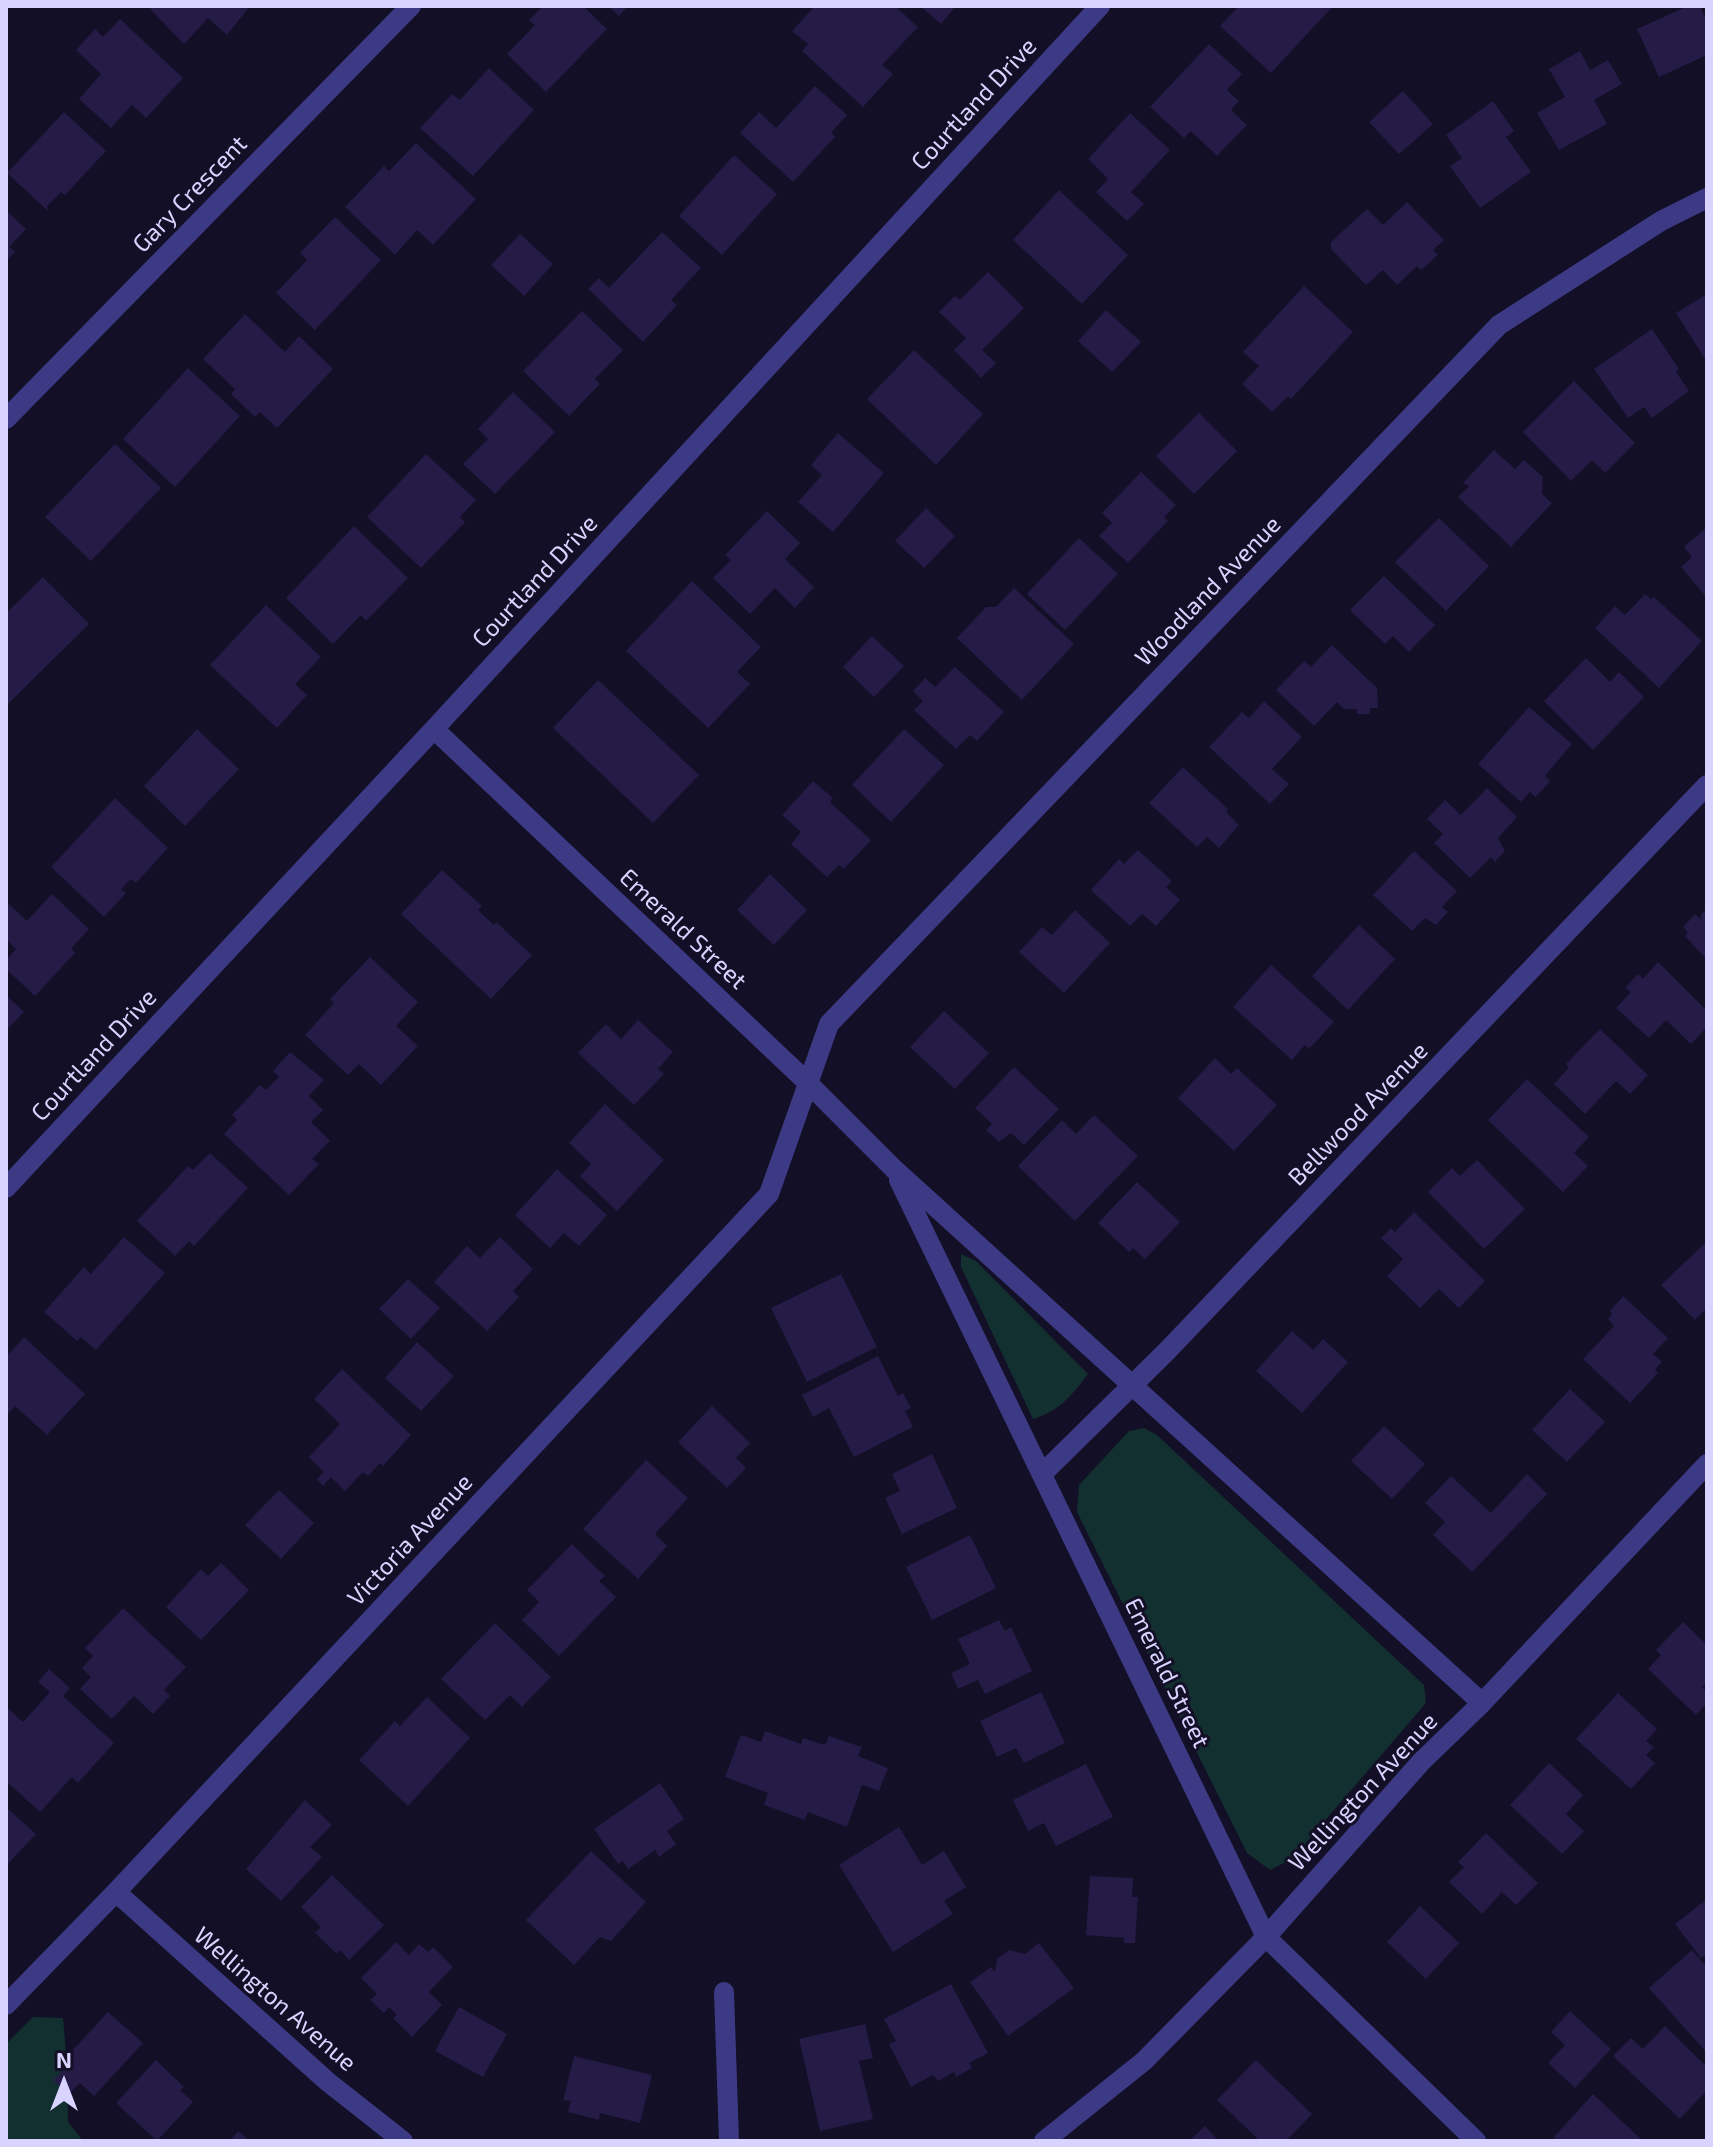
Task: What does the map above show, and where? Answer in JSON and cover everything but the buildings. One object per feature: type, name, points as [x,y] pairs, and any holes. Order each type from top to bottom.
[{"type":"street","name":"Gary Crescent","points":[[6,419],[411,6]]},
{"type":"street","name":"Courtland Drive","points":[[6,1188],[1100,6]]},
{"type":"street","name":"Woodland Avenue","points":[[808,1083],[829,1024],[1499,325],[1661,221],[1707,198]]},
{"type":"street","name":"Emerald Street","points":[[434,729],[808,1083],[894,1169],[1482,1703]]},
{"type":"street","name":"Bellwood Avenue","points":[[1042,1474],[1134,1385],[1707,785]]},
{"type":"street","name":"Victoria Avenue","points":[[6,2005],[116,1892],[769,1194],[808,1083]]},
{"type":"street","name":"Emerald Street","points":[[894,1169],[1266,1937],[1476,2141]]},
{"type":"street","name":"Wellington Avenue","points":[[1044,2141],[1144,2061],[1266,1937],[1421,1762],[1482,1703],[1707,1464]]},
{"type":"street","name":"Wellington Avenue","points":[[116,1892],[328,2082],[403,2141]]},
{"type":"street","points":[[724,1992],[729,2141]]},
{"type":"green space","points":[[961,1254],[976,1261],[1088,1374],[1058,1407],[1033,1419],[961,1267]]},
{"type":"green space","points":[[1144,1428],[1157,1435],[1424,1685],[1426,1703],[1292,1859],[1270,1870],[1247,1853],[1077,1512],[1079,1485],[1129,1431]]},
{"type":"green space","points":[[33,2017],[63,2018],[68,2122],[83,2141],[6,2141],[6,2044]]}]
